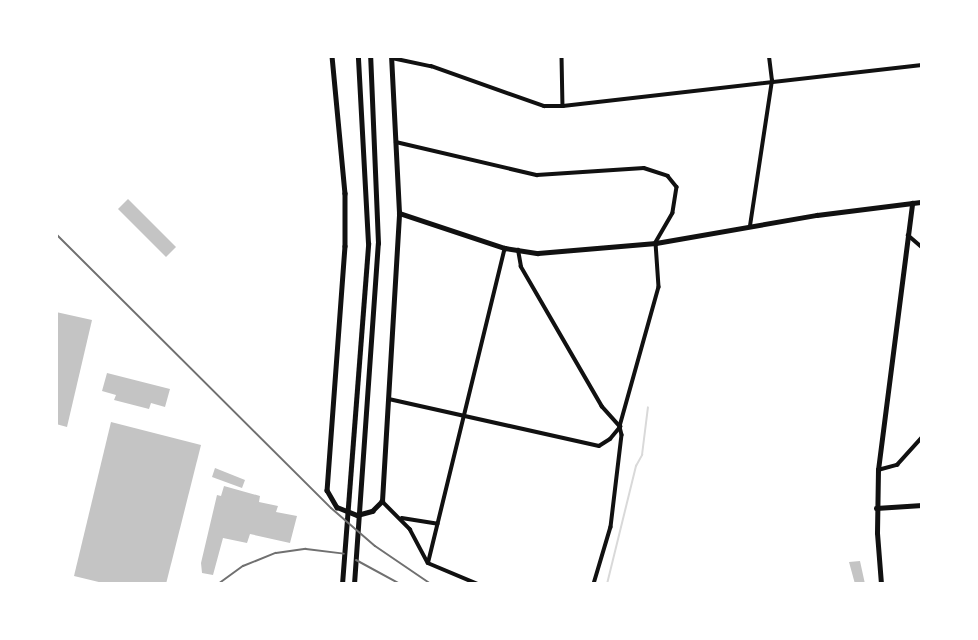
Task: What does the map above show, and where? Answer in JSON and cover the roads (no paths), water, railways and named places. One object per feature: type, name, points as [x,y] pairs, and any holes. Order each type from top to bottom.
[{"type":"main road","points":[[340,582],[368,243],[358,56]]},
{"type":"main road","points":[[354,584],[378,243],[370,56]]},
{"type":"street","points":[[332,56],[345,193],[345,246],[327,490],[337,507],[354,515],[367,514],[382,500],[399,213],[391,57],[431,66],[544,106],[922,65]]},
{"type":"street","points":[[562,56],[563,106]]},
{"type":"street","points":[[750,226],[772,81],[769,56]]},
{"type":"street","points":[[396,142],[537,175],[631,167],[657,171],[674,182],[678,195],[667,227],[656,243],[659,287],[620,427],[622,436],[611,527],[594,584]]},
{"type":"street","points":[[399,213],[505,248],[576,252],[656,243],[750,226],[922,202]]},
{"type":"street","points":[[881,584],[876,508],[878,470],[912,203]]},
{"type":"street","points":[[906,234],[922,247]]},
{"type":"street","points":[[428,563],[505,248]]},
{"type":"street","points":[[518,250],[521,267],[588,384],[602,407],[620,427]]},
{"type":"street","points":[[389,399],[599,446],[620,427]]},
{"type":"street","points":[[878,470],[897,465],[922,437]]},
{"type":"street","points":[[382,500],[410,529],[428,563],[478,584]]},
{"type":"street","points":[[876,508],[922,505]]},
{"type":"street","points":[[399,518],[438,524]]},
{"type":"waterway","points":[[607,584],[636,466],[642,455],[648,407]]},
{"type":"railway","points":[[56,234],[331,508],[375,546],[431,584]]},
{"type":"railway","points":[[218,584],[243,566],[276,553],[306,549],[344,554]]},
{"type":"railway","points":[[356,560],[400,584]]}]
